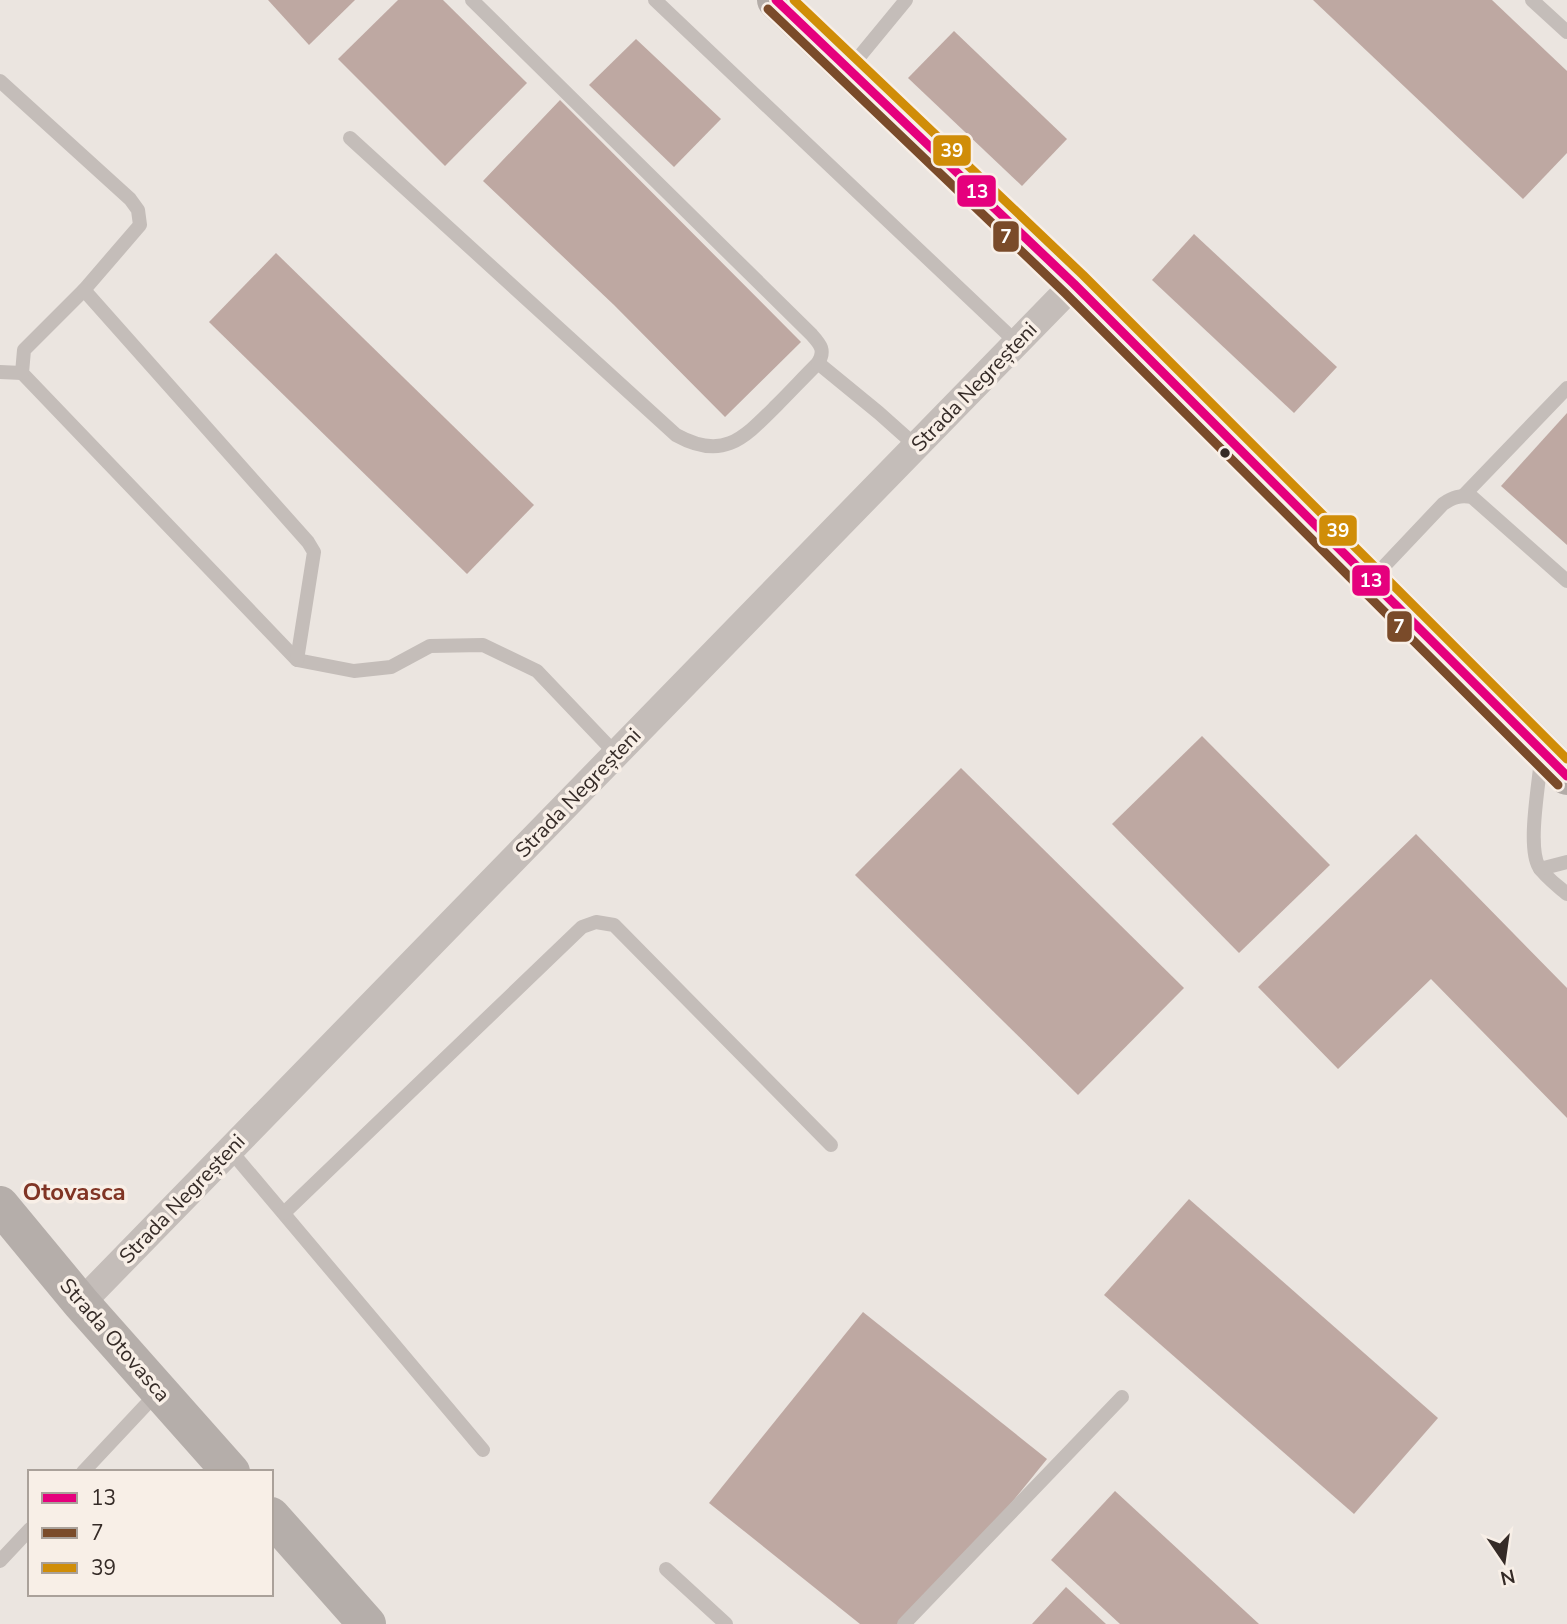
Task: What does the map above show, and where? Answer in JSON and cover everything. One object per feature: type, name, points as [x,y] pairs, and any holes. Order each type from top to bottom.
[{"type":"main road","points":[[776,0],[1074,284],[1554,763]]},
{"type":"street","name":"Strada Negreșteni","points":[[81,1303],[1074,284]]},
{"type":"street","name":"Strada Otovasca","points":[[0,1206],[81,1303],[230,1470]]},
{"type":"street","points":[[273,1518],[356,1616]]},
{"type":"lane","points":[[350,138],[676,435],[692,444],[710,447],[741,439],[818,363],[822,355],[821,349],[811,334],[472,0]]},
{"type":"lane","points":[[655,0],[1017,343]]},
{"type":"lane","points":[[849,69],[906,0]]},
{"type":"lane","points":[[1532,0],[1567,32]]},
{"type":"lane","points":[[0,81],[130,199],[138,210],[140,225],[84,290],[24,351],[22,373]]},
{"type":"lane","points":[[84,290],[314,552],[297,660]]},
{"type":"lane","points":[[818,363],[916,446]]},
{"type":"lane","points":[[0,372],[22,373],[297,660],[354,671],[391,667],[430,646],[484,645],[537,671],[616,754]]},
{"type":"lane","points":[[1463,496],[1567,388]]},
{"type":"lane","points":[[1371,580],[1443,504],[1453,497],[1463,496],[1472,498],[1567,581]]},
{"type":"lane","points":[[1554,763],[1534,838],[1535,856],[1540,869],[1567,894]]},
{"type":"lane","points":[[1540,869],[1567,862]]},
{"type":"lane","points":[[284,1213],[582,927],[596,922],[614,925],[831,1145]]},
{"type":"lane","points":[[230,1150],[483,1450]]},
{"type":"lane","points":[[85,1470],[159,1391]]},
{"type":"lane","points":[[904,1624],[1122,1397]]},
{"type":"lane","points":[[0,1561],[28,1531]]},
{"type":"lane","points":[[666,1569],[726,1624]]},
{"type":"building","points":[[268,0],[355,0],[309,45]]},
{"type":"building","points":[[398,0],[443,0],[527,83],[445,166],[338,59]]},
{"type":"building","points":[[1313,0],[1492,0],[1567,71],[1567,153],[1523,199]]},
{"type":"building","points":[[954,31],[1067,139],[1022,186],[908,78]]},
{"type":"building","points":[[636,39],[721,119],[674,167],[589,85]]},
{"type":"building","points":[[560,100],[801,342],[725,417],[614,305],[483,181]]},
{"type":"building","points":[[1194,234],[1337,367],[1294,413],[1152,280]]},
{"type":"building","points":[[276,253],[534,505],[467,574],[209,322]]},
{"type":"building","points":[[1567,413],[1567,545],[1501,486]]},
{"type":"building","points":[[1202,736],[1330,865],[1239,953],[1112,824]]},
{"type":"building","points":[[961,768],[1184,988],[1078,1095],[855,875]]},
{"type":"building","points":[[1416,834],[1567,988],[1567,1118],[1431,979],[1338,1069],[1258,987]]},
{"type":"building","points":[[1189,1199],[1438,1418],[1354,1514],[1104,1295]]},
{"type":"building","points":[[863,1312],[1047,1459],[913,1624],[860,1624],[709,1503]]},
{"type":"building","points":[[1115,1491],[1259,1624],[1120,1624],[1051,1560]]},
{"type":"building","points":[[1066,1587],[1106,1624],[1032,1624]]},
{"type":"transit line","name":"13","points":[[776,0],[1074,284],[1567,776]]},
{"type":"transit line","name":"39","points":[[794,0],[1083,275],[1567,759]]},
{"type":"transit line","name":"7","points":[[768,9],[1065,293],[1558,785]]},
{"type":"district","name":"Otovasca","points":[[74,1192]]}]
